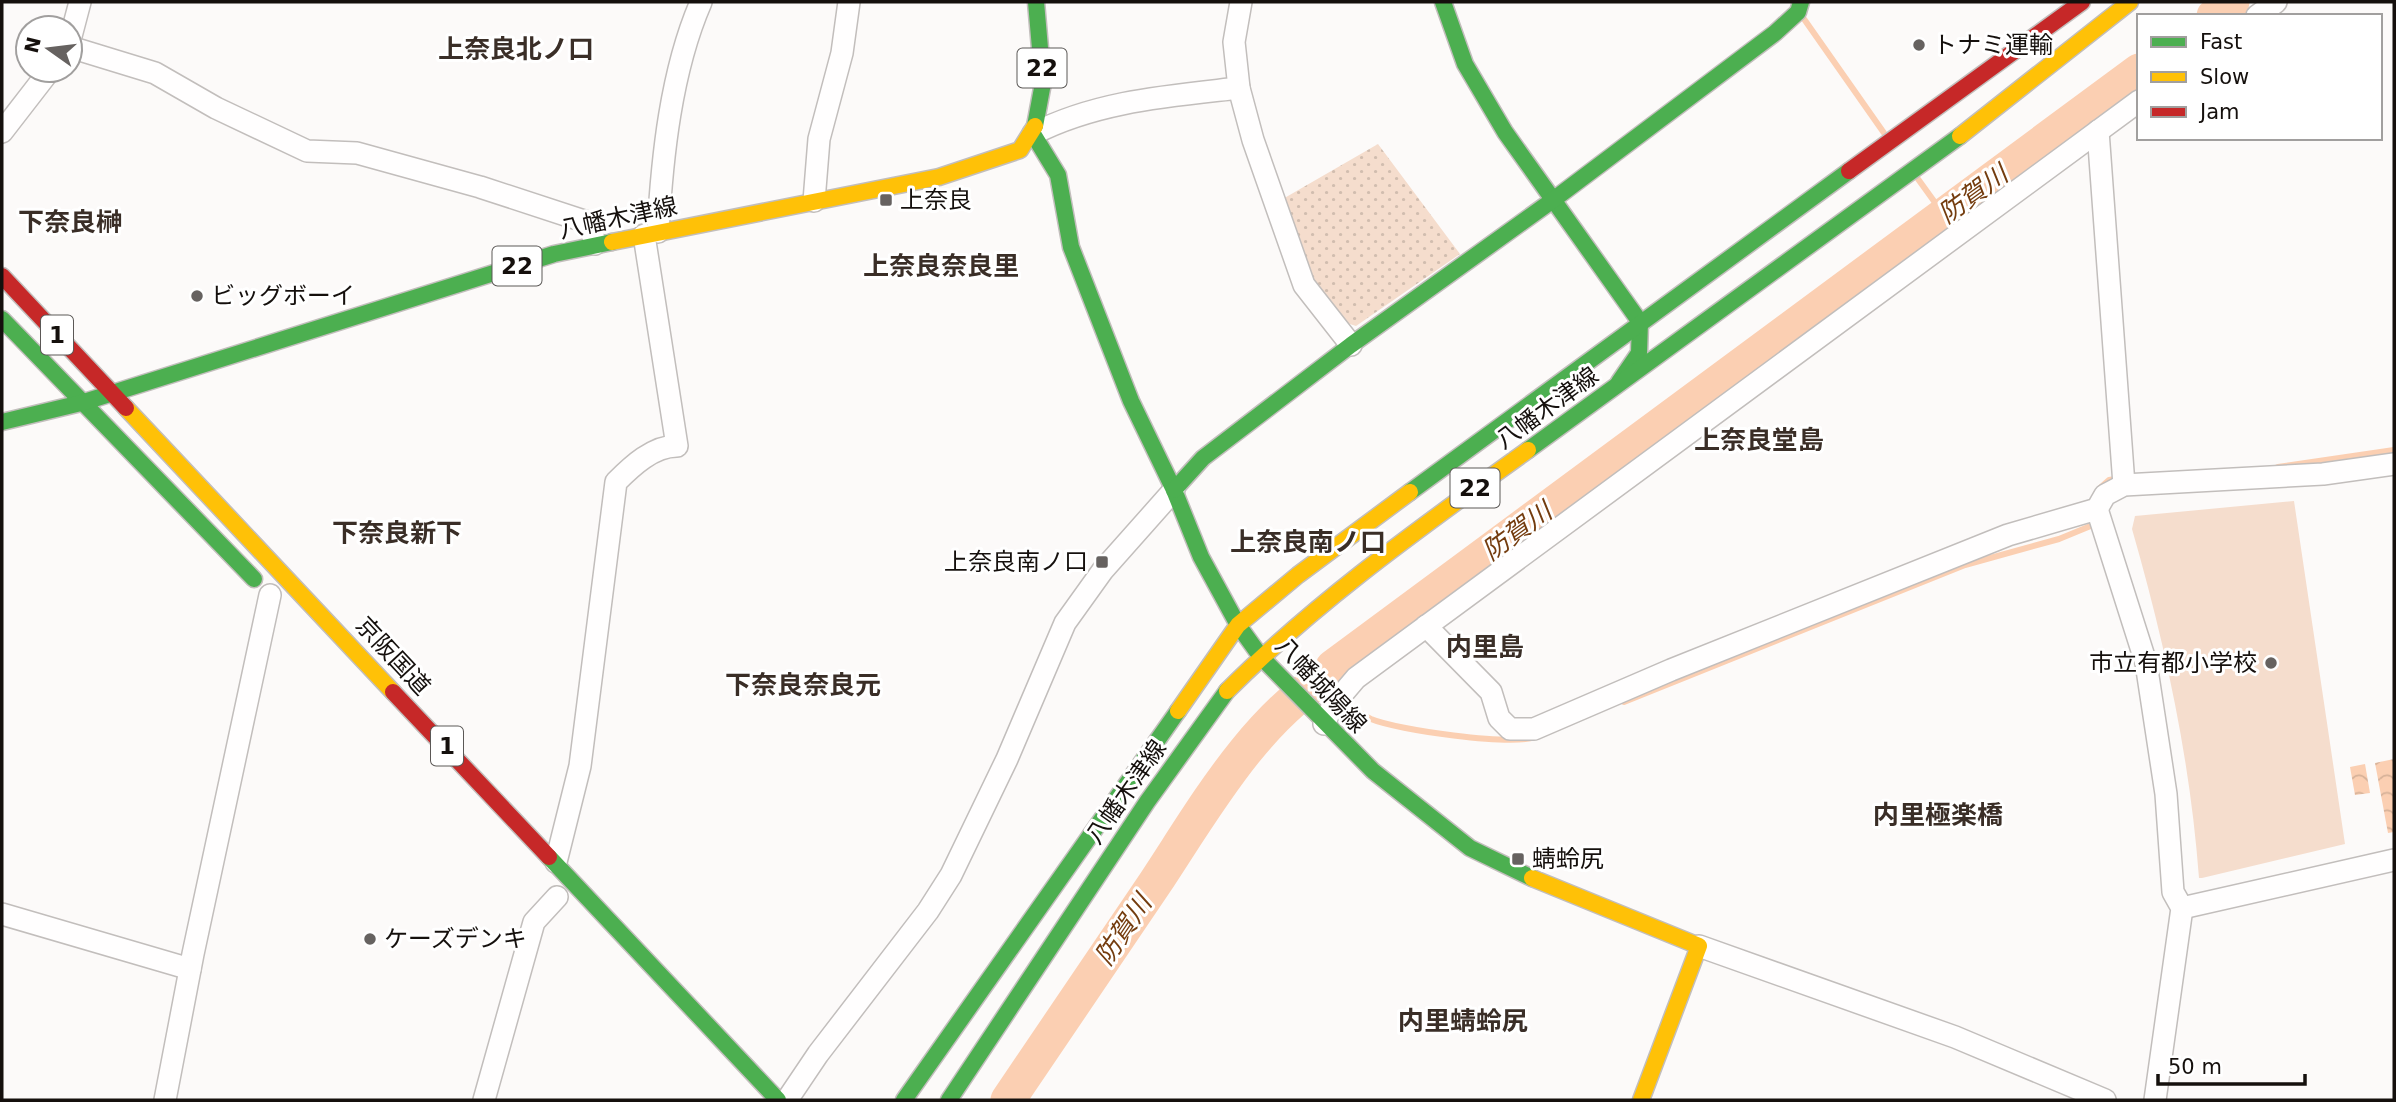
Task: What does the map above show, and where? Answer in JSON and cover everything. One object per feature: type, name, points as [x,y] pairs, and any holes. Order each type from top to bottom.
[{"type":"main road","name":"22","points":[[1033,134],[1040,112],[1043,83],[1036,2]]},
{"type":"main road","points":[[1443,2],[1465,64],[1505,132],[1640,322],[1639,353],[1616,387]]},
{"type":"main road","points":[[1174,490],[1203,458],[1351,345],[1553,200],[1775,33],[1798,12],[1801,2]]},
{"type":"main road","name":"八幡木津線","points":[[904,1100],[1238,625],[1298,575],[1640,322],[2082,2]]},
{"type":"main road","name":"八幡木津線","points":[[949,1100],[1123,835],[1222,696],[1261,657],[1362,570],[1940,152],[2130,2]]},
{"type":"main road","name":"八幡木津線","points":[[2,422],[115,393],[595,244],[939,177],[991,162],[1020,150],[1033,134]]},
{"type":"main road","name":"八幡城陽線","points":[[1033,134],[1058,175],[1071,247],[1131,401],[1174,490],[1201,557],[1238,625],[1261,657],[1373,771],[1470,848],[1544,884],[1699,946]]},
{"type":"main road","name":"京阪国道","points":[[2,276],[778,1100]]},
{"type":"main road","name":"1","points":[[2,319],[289,614]]},
{"type":"main road","points":[[1642,1100],[1699,946]]},
{"type":"street","points":[[556,862],[580,766],[616,482],[637,461],[668,446],[677,446],[651,233],[671,116],[694,17],[701,2]]},
{"type":"street","points":[[814,201],[819,139],[842,53],[849,2]]},
{"type":"street","points":[[1241,2],[1234,43],[1239,88],[1253,140],[1304,285],[1351,345]]},
{"type":"street","points":[[2260,14],[2276,2]]},
{"type":"street","points":[[84,51],[155,73],[216,108],[307,151],[357,153],[480,187],[590,223],[595,244]]},
{"type":"street","points":[[2,132],[39,84]]},
{"type":"street","points":[[1033,134],[1064,118],[1133,101],[1239,88]]},
{"type":"street","points":[[1324,724],[1333,705],[1356,678],[2137,102]]},
{"type":"street","points":[[2098,131],[2124,485]]},
{"type":"street","points":[[1426,626],[1491,692],[1499,718],[1510,729],[1535,729],[1671,670],[1995,540],[2097,509],[2105,495],[2124,485],[2323,474],[2394,464]]},
{"type":"street","points":[[787,1100],[818,1054],[928,911],[951,875],[1007,759],[1066,623],[1103,570],[1174,490]]},
{"type":"street","points":[[2097,509],[2146,663],[2166,794],[2173,891],[2182,908],[2155,1100]]},
{"type":"street","points":[[165,1100],[190,969],[270,595]]},
{"type":"street","points":[[2182,908],[2394,860]]},
{"type":"street","points":[[484,1100],[534,922],[557,897]]},
{"type":"street","points":[[2,914],[190,969]]},
{"type":"street","points":[[1699,946],[1955,1037],[2105,1100]]},
{"type":"shaded area","points":[[1378,144],[1460,254],[1356,326],[1340,319],[1326,307],[1315,292],[1298,255],[1281,200]]},
{"type":"shaded area","points":[[2294,501],[2345,844],[2199,878],[2183,745],[2155,615],[2132,529],[2135,516]]},
{"type":"water","points":[[2394,759],[2394,832],[2388,833],[2375,763]]},
{"type":"water","points":[[2365,764],[2370,793],[2355,795],[2350,767]]},
{"type":"waterway","name":"防賀川","points":[[2217,14],[2232,2]]},
{"type":"waterway","points":[[1804,19],[1884,133]]},
{"type":"waterway","name":"防賀川","points":[[1008,1100],[1212,796],[1278,714],[1332,672],[1333,667],[2137,72]]},
{"type":"waterway","points":[[1918,179],[1944,215]]},
{"type":"waterway","points":[[2278,467],[2394,450]]},
{"type":"waterway","points":[[2100,488],[2109,480],[2121,478]]},
{"type":"waterway","points":[[1624,702],[1965,565],[2059,539],[2093,525],[2093,520]]},
{"type":"waterway","points":[[1323,678],[1357,711],[1385,723],[1428,732],[1479,738],[1503,740],[1535,737]]},
{"type":"traffic: fast","points":[[1035,126],[1043,83],[1036,2]]},
{"type":"traffic: fast","points":[[1443,2],[1465,64],[1505,132],[1640,322],[1639,353],[1619,382]]},
{"type":"traffic: fast","points":[[1174,490],[1203,458],[1351,345],[1553,200],[1775,33],[1798,12],[1801,2]]},
{"type":"traffic: fast","points":[[1033,134],[1058,175],[1071,247],[1131,401],[1174,490],[1201,557],[1238,625],[1261,657],[1373,771],[1470,848],[1532,878]]},
{"type":"traffic: fast","points":[[1528,450],[1960,136]]},
{"type":"traffic: fast","points":[[1410,492],[1849,171]]},
{"type":"traffic: fast","points":[[2,422],[81,403],[554,254],[612,242]]},
{"type":"traffic: fast","points":[[2,319],[254,579]]},
{"type":"traffic: fast","points":[[949,1100],[1147,802],[1227,691]]},
{"type":"traffic: fast","points":[[904,1100],[1178,711]]},
{"type":"traffic: fast","points":[[549,857],[778,1100]]},
{"type":"traffic: slow","points":[[1960,136],[2130,2]]},
{"type":"traffic: slow","points":[[612,242],[939,177],[1020,150],[1035,126]]},
{"type":"traffic: slow","points":[[126,408],[393,692]]},
{"type":"traffic: slow","points":[[1227,691],[1335,594],[1528,450]]},
{"type":"traffic: slow","points":[[1178,711],[1238,625],[1298,575],[1410,492]]},
{"type":"traffic: slow","points":[[1532,878],[1699,946],[1641,1100]]},
{"type":"traffic: jam","points":[[1849,171],[2082,2]]},
{"type":"traffic: jam","points":[[2,276],[126,408]]},
{"type":"traffic: jam","points":[[393,692],[549,857]]},
{"type":"place","name":"トナミ運輸","points":[[1919,45]]},
{"type":"place","name":"上奈良","points":[[886,200]]},
{"type":"place","name":"ビッグボーイ","points":[[197,296]]},
{"type":"place","name":"上奈良南ノ口","points":[[1102,562]]},
{"type":"place","name":"市立有都小学校","points":[[2271,663]]},
{"type":"place","name":"蜻蛉尻","points":[[1518,859]]},
{"type":"place","name":"ケーズデンキ","points":[[370,939]]},
{"type":"district","name":"上奈良北ノ口","points":[[516,49]]},
{"type":"district","name":"下奈良榊","points":[[70,222]]},
{"type":"district","name":"上奈良奈良里","points":[[941,266]]},
{"type":"district","name":"上奈良堂島","points":[[1759,440]]},
{"type":"district","name":"下奈良新下","points":[[397,533]]},
{"type":"district","name":"上奈良南ノ口","points":[[1308,542]]},
{"type":"district","name":"内里島","points":[[1485,647]]},
{"type":"district","name":"下奈良奈良元","points":[[803,685]]},
{"type":"district","name":"内里極楽橋","points":[[1938,815]]},
{"type":"district","name":"内里蜻蛉尻","points":[[1463,1021]]}]
